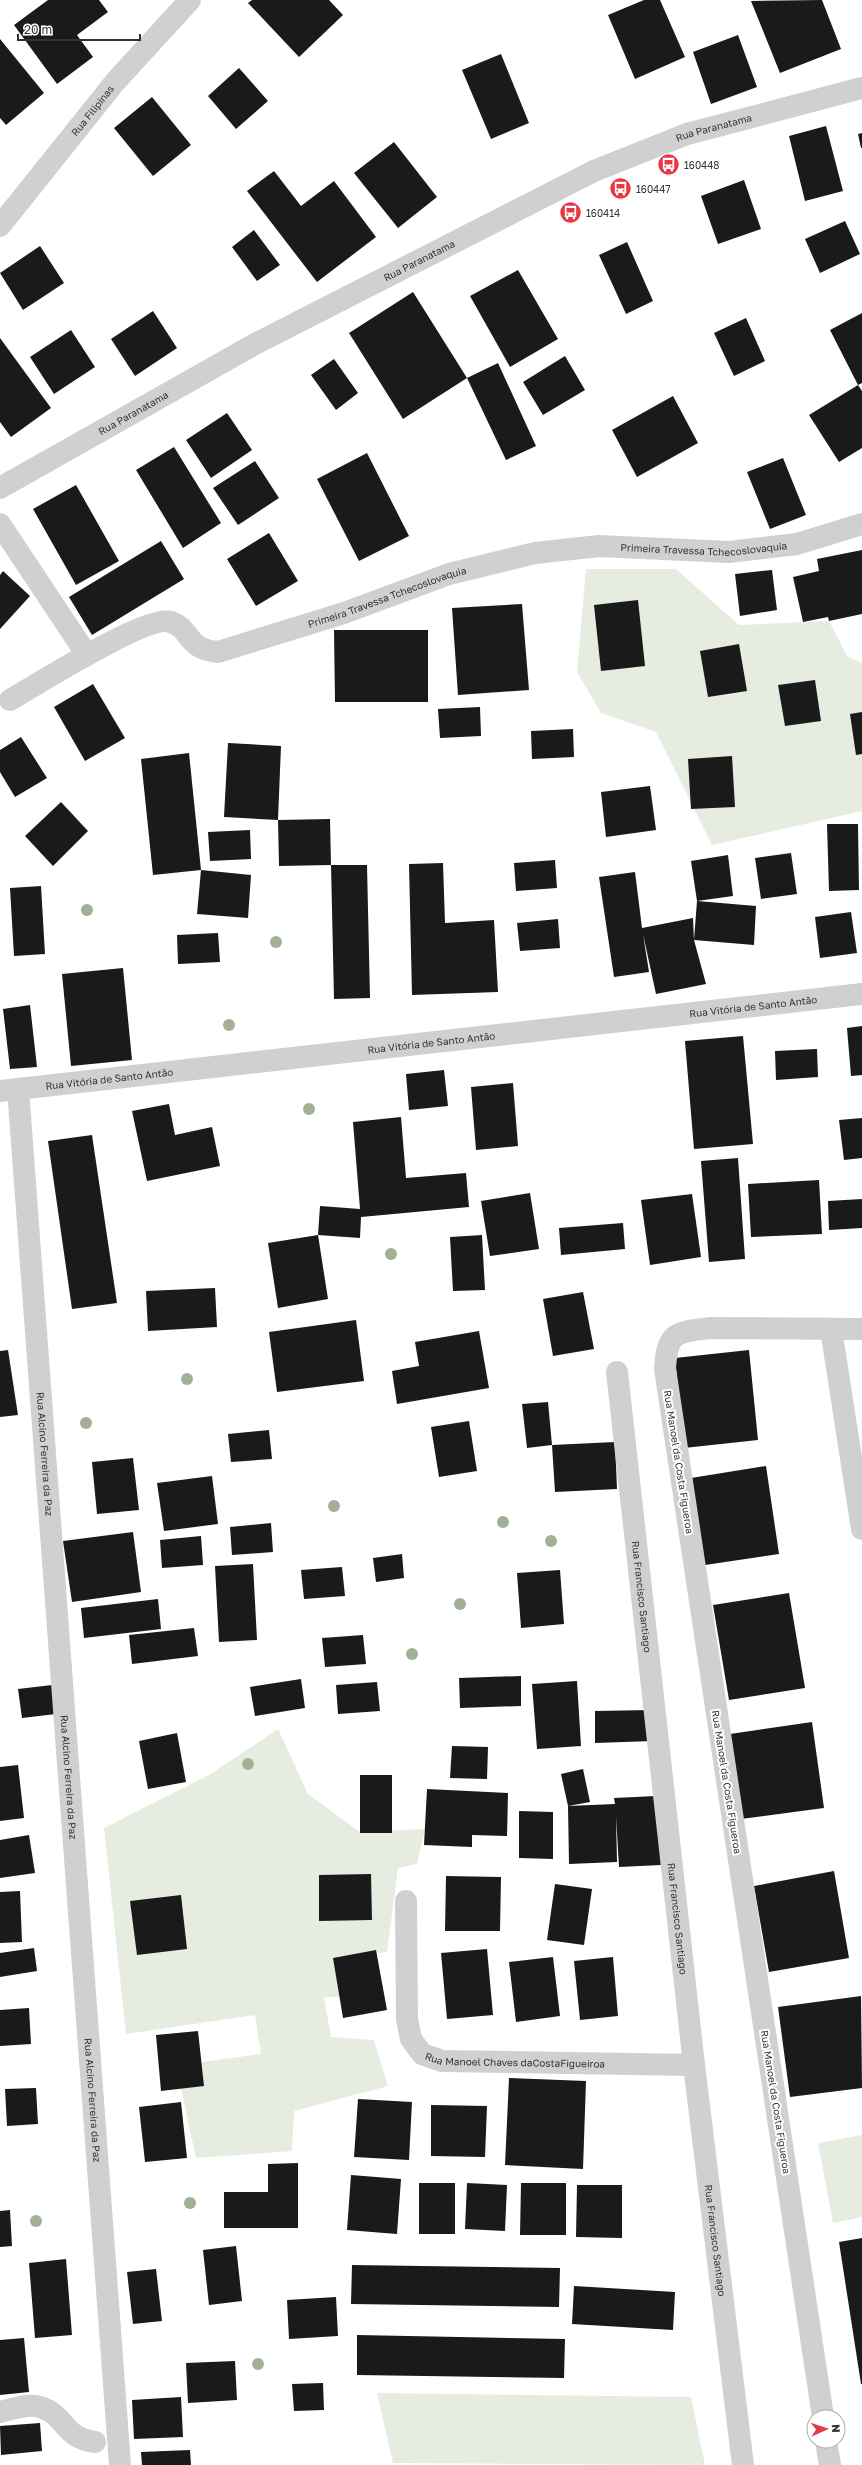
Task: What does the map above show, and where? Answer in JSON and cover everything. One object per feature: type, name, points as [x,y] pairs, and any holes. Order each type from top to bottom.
[{"type":"street","name":"Rua Filipinas","points":[[0,226],[115,82],[190,0]]},
{"type":"street","name":"Rua Paranatama","points":[[0,488],[256,344],[594,171],[688,134],[862,88]]},
{"type":"street","points":[[0,524],[87,655]]},
{"type":"street","name":"Primeira Travessa Tchecoslovaquia","points":[[10,700],[87,655],[149,624],[160,621],[171,622],[179,628],[196,646],[205,650],[218,652],[344,613],[449,574],[535,553],[599,546],[729,552],[797,544],[862,524]]},
{"type":"street","name":"Rua Vitória de Santo Antão","points":[[9,1090],[862,994]]},
{"type":"street","name":"Rua Alcino Ferreira da Paz","points":[[9,1090],[120,2465]]},
{"type":"street","name":"Rua Manoel da Costa Figueroa","points":[[822,2409],[665,1369],[666,1348],[673,1338],[686,1331],[710,1328],[862,1329]]},
{"type":"street","points":[[831,1328],[862,1529]]},
{"type":"street","name":"Rua Francisco Santiago","points":[[617,1372],[694,2065],[743,2465]]},
{"type":"street","name":"Rua Manoel Chaves daCostaFigueiroa","points":[[406,1901],[407,2019],[411,2039],[422,2054],[442,2061],[694,2065]]},
{"type":"street","points":[[0,2412],[28,2406],[42,2407],[49,2411],[75,2436],[95,2442]]},
{"type":"street","points":[[827,2449],[830,2465]]},
{"type":"shaded area","points":[[586,569],[676,569],[739,625],[829,621],[847,656],[862,663],[862,811],[712,845],[656,732],[601,713],[577,672]]},
{"type":"shaded area","points":[[278,1729],[308,1794],[360,1832],[425,1829],[417,1864],[398,1868],[387,1952],[334,1958],[340,1997],[324,1997],[331,2037],[374,2040],[388,2086],[294,2111],[292,2151],[196,2158],[181,2088],[204,2086],[201,2062],[261,2054],[255,2015],[126,2034],[104,1828],[209,1775]]},
{"type":"shaded area","points":[[862,2135],[862,2217],[833,2223],[818,2143]]},
{"type":"shaded area","points":[[377,2393],[691,2397],[705,2465],[393,2463]]},
{"type":"building","points":[[48,0],[99,0],[108,12],[77,35],[93,57],[57,84],[14,25]]},
{"type":"building","points":[[252,0],[329,0],[343,15],[299,57],[248,3]]},
{"type":"building","points":[[644,0],[660,0],[685,57],[635,79],[608,15]]},
{"type":"building","points":[[822,0],[841,49],[780,73],[751,1]]},
{"type":"building","points":[[738,35],[757,87],[711,104],[693,52]]},
{"type":"building","points":[[0,39],[44,93],[6,125],[0,118]]},
{"type":"building","points":[[501,54],[529,123],[491,139],[462,70]]},
{"type":"building","points":[[239,68],[268,101],[236,129],[208,96]]},
{"type":"building","points":[[152,97],[191,145],[153,176],[114,128]]},
{"type":"building","points":[[826,126],[843,191],[805,201],[789,136]]},
{"type":"building","points":[[862,133],[862,148],[861,148],[858,134]]},
{"type":"building","points":[[394,142],[437,197],[398,228],[354,173]]},
{"type":"building","points":[[274,171],[301,206],[334,181],[376,237],[317,282],[247,191]]},
{"type":"building","points":[[744,180],[761,229],[718,244],[701,196]]},
{"type":"building","points":[[845,221],[860,254],[820,273],[805,239]]},
{"type":"building","points":[[254,230],[280,265],[257,281],[232,247]]},
{"type":"building","points":[[627,242],[653,301],[626,314],[599,255]]},
{"type":"building","points":[[40,246],[64,283],[23,310],[0,273]]},
{"type":"building","points":[[518,270],[558,339],[510,367],[470,296]]},
{"type":"building","points":[[413,292],[467,378],[403,419],[349,333]]},
{"type":"building","points":[[153,311],[177,348],[135,376],[111,339]]},
{"type":"building","points":[[862,313],[862,383],[858,385],[830,330]]},
{"type":"building","points":[[746,318],[765,361],[734,376],[714,333]]},
{"type":"building","points":[[71,330],[95,367],[54,394],[30,357]]},
{"type":"building","points":[[0,338],[51,408],[11,437],[0,422]]},
{"type":"building","points":[[565,356],[585,390],[543,415],[523,382]]},
{"type":"building","points":[[334,359],[358,393],[336,410],[311,375]]},
{"type":"building","points":[[498,363],[536,446],[506,460],[467,378]]},
{"type":"building","points":[[858,385],[862,391],[862,448],[839,462],[809,415]]},
{"type":"building","points":[[673,396],[698,443],[637,477],[612,430]]},
{"type":"building","points":[[227,413],[252,450],[211,478],[186,440]]},
{"type":"building","points":[[174,447],[221,523],[183,548],[136,470]]},
{"type":"building","points":[[367,453],[409,536],[359,561],[317,479]]},
{"type":"building","points":[[783,458],[806,515],[770,529],[747,472]]},
{"type":"building","points":[[255,461],[279,498],[238,525],[213,488]]},
{"type":"building","points":[[76,485],[119,561],[76,585],[33,509]]},
{"type":"building","points":[[269,533],[298,581],[256,606],[227,559]]},
{"type":"building","points":[[161,541],[184,579],[92,635],[69,597]]},
{"type":"building","points":[[862,550],[862,614],[829,621],[828,617],[803,622],[793,577],[819,571],[817,559]]},
{"type":"building","points":[[772,570],[777,610],[740,616],[735,574]]},
{"type":"building","points":[[3,571],[30,596],[0,629],[0,575]]},
{"type":"building","points":[[638,600],[645,666],[601,671],[594,605]]},
{"type":"building","points":[[522,604],[529,690],[458,695],[452,608]]},
{"type":"building","points":[[334,630],[428,630],[428,702],[335,702]]},
{"type":"building","points":[[739,644],[747,691],[708,697],[700,651]]},
{"type":"building","points":[[815,680],[821,721],[785,726],[778,685]]},
{"type":"building","points":[[93,684],[125,738],[85,761],[54,707]]},
{"type":"building","points":[[480,707],[481,736],[440,738],[438,709]]},
{"type":"building","points":[[862,712],[862,754],[856,755],[850,714]]},
{"type":"building","points":[[573,729],[574,757],[532,759],[531,731]]},
{"type":"building","points":[[21,737],[47,778],[15,797],[0,772],[0,750]]},
{"type":"building","points":[[228,743],[281,746],[278,820],[224,817]]},
{"type":"building","points":[[189,753],[201,870],[153,875],[141,759]]},
{"type":"building","points":[[732,756],[735,807],[691,809],[688,759]]},
{"type":"building","points":[[650,786],[656,830],[606,837],[601,792]]},
{"type":"building","points":[[61,802],[88,831],[53,866],[25,836]]},
{"type":"building","points":[[330,819],[331,865],[279,866],[278,820]]},
{"type":"building","points":[[827,824],[858,824],[859,890],[829,891]]},
{"type":"building","points":[[250,830],[251,859],[210,861],[208,832]]},
{"type":"building","points":[[791,853],[797,894],[761,899],[755,858]]},
{"type":"building","points":[[728,855],[733,896],[697,901],[691,861]]},
{"type":"building","points":[[555,860],[557,888],[516,891],[514,863]]},
{"type":"building","points":[[443,863],[445,923],[494,920],[498,992],[412,995],[409,864]]},
{"type":"building","points":[[331,865],[367,865],[370,998],[334,999]]},
{"type":"building","points":[[201,870],[251,875],[248,918],[197,914]]},
{"type":"building","points":[[635,872],[642,928],[693,918],[694,940],[706,984],[656,994],[643,934],[649,972],[614,977],[599,877]]},
{"type":"building","points":[[41,886],[45,954],[14,956],[10,888]]},
{"type":"building","points":[[697,901],[756,906],[754,945],[694,940]]},
{"type":"building","points":[[851,912],[857,953],[820,958],[815,917]]},
{"type":"building","points":[[558,919],[560,948],[520,951],[517,923]]},
{"type":"building","points":[[218,933],[220,962],[178,964],[177,935]]},
{"type":"building","points":[[123,968],[132,1060],[71,1066],[62,974]]},
{"type":"building","points":[[30,1005],[37,1067],[10,1069],[3,1009]]},
{"type":"building","points":[[862,1026],[862,1075],[851,1076],[847,1028]]},
{"type":"building","points":[[743,1036],[753,1144],[694,1149],[685,1041]]},
{"type":"building","points":[[817,1049],[818,1077],[776,1080],[775,1051]]},
{"type":"building","points":[[444,1070],[448,1106],[409,1110],[406,1074]]},
{"type":"building","points":[[513,1083],[518,1146],[476,1150],[471,1087]]},
{"type":"building","points":[[169,1104],[175,1135],[212,1127],[220,1166],[147,1181],[132,1111]]},
{"type":"building","points":[[401,1117],[406,1178],[466,1173],[469,1207],[361,1217],[360,1238],[318,1235],[320,1206],[360,1209],[353,1122]]},
{"type":"building","points":[[862,1118],[862,1158],[844,1160],[839,1120]]},
{"type":"building","points":[[92,1135],[117,1303],[72,1309],[48,1141]]},
{"type":"building","points":[[738,1158],[745,1259],[709,1262],[701,1161]]},
{"type":"building","points":[[819,1180],[822,1234],[751,1237],[748,1184]]},
{"type":"building","points":[[530,1193],[539,1249],[490,1256],[481,1201]]},
{"type":"building","points":[[692,1194],[701,1257],[650,1265],[641,1200]]},
{"type":"building","points":[[862,1199],[862,1228],[829,1230],[828,1201]]},
{"type":"building","points":[[623,1223],[625,1249],[561,1255],[559,1228]]},
{"type":"building","points":[[318,1235],[328,1299],[278,1308],[268,1243]]},
{"type":"building","points":[[482,1235],[485,1290],[453,1291],[450,1237]]},
{"type":"building","points":[[215,1288],[217,1327],[148,1331],[146,1291]]},
{"type":"building","points":[[583,1292],[594,1349],[553,1356],[543,1299]]},
{"type":"building","points":[[356,1320],[364,1381],[277,1392],[269,1332]]},
{"type":"building","points":[[479,1331],[489,1388],[397,1404],[392,1371],[419,1366],[415,1342]]},
{"type":"building","points":[[8,1350],[18,1415],[0,1417],[0,1351]]},
{"type":"building","points":[[749,1350],[758,1440],[684,1448],[675,1358]]},
{"type":"building","points":[[548,1402],[552,1445],[527,1448],[522,1404]]},
{"type":"building","points":[[469,1421],[477,1471],[439,1477],[431,1427]]},
{"type":"building","points":[[269,1430],[272,1459],[231,1462],[228,1434]]},
{"type":"building","points":[[615,1442],[617,1489],[555,1492],[552,1445]]},
{"type":"building","points":[[133,1458],[139,1510],[97,1514],[92,1462]]},
{"type":"building","points":[[766,1466],[779,1554],[705,1565],[691,1478]]},
{"type":"building","points":[[212,1476],[218,1524],[164,1531],[157,1483]]},
{"type":"building","points":[[271,1523],[273,1552],[232,1555],[230,1527]]},
{"type":"building","points":[[133,1532],[141,1592],[72,1602],[63,1541]]},
{"type":"building","points":[[201,1536],[203,1565],[162,1568],[160,1540]]},
{"type":"building","points":[[402,1554],[404,1578],[376,1582],[373,1558]]},
{"type":"building","points":[[253,1564],[257,1640],[219,1642],[215,1566]]},
{"type":"building","points":[[342,1567],[345,1596],[304,1599],[301,1570]]},
{"type":"building","points":[[560,1570],[564,1624],[521,1628],[517,1573]]},
{"type":"building","points":[[789,1593],[805,1688],[729,1700],[713,1605]]},
{"type":"building","points":[[158,1599],[161,1629],[84,1638],[81,1608]]},
{"type":"building","points":[[194,1628],[198,1656],[132,1664],[129,1635]]},
{"type":"building","points":[[363,1635],[366,1664],[325,1667],[322,1638]]},
{"type":"building","points":[[521,1676],[521,1706],[460,1708],[459,1678]]},
{"type":"building","points":[[301,1679],[305,1708],[255,1716],[250,1687]]},
{"type":"building","points":[[577,1681],[581,1746],[537,1749],[532,1684]]},
{"type":"building","points":[[377,1682],[380,1711],[338,1714],[336,1685]]},
{"type":"building","points":[[52,1685],[56,1714],[22,1718],[18,1689]]},
{"type":"building","points":[[652,1710],[653,1741],[595,1743],[595,1711]]},
{"type":"building","points":[[812,1722],[824,1808],[741,1819],[730,1734]]},
{"type":"building","points":[[177,1733],[186,1782],[148,1789],[139,1741]]},
{"type":"building","points":[[452,1746],[488,1747],[487,1779],[450,1778]]},
{"type":"building","points":[[18,1765],[24,1818],[0,1821],[0,1767]]},
{"type":"building","points":[[583,1769],[590,1802],[568,1806],[561,1774]]},
{"type":"building","points":[[360,1775],[392,1775],[392,1833],[360,1833]]},
{"type":"building","points":[[427,1789],[508,1793],[507,1836],[472,1835],[472,1847],[424,1845]]},
{"type":"building","points":[[656,1796],[661,1865],[619,1867],[616,1816],[617,1862],[569,1864],[568,1806],[615,1804],[614,1798]]},
{"type":"building","points":[[519,1811],[553,1812],[553,1859],[519,1858]]},
{"type":"building","points":[[29,1835],[35,1873],[0,1878],[0,1840]]},
{"type":"building","points":[[834,1871],[849,1958],[769,1972],[754,1886]]},
{"type":"building","points":[[371,1874],[372,1920],[319,1921],[319,1875]]},
{"type":"building","points":[[446,1876],[501,1877],[500,1931],[445,1931]]},
{"type":"building","points":[[555,1884],[592,1889],[584,1945],[547,1940]]},
{"type":"building","points":[[20,1891],[22,1942],[0,1943],[0,1892]]},
{"type":"building","points":[[181,1895],[187,1949],[137,1955],[130,1901]]},
{"type":"building","points":[[34,1948],[37,1971],[0,1977],[0,1953]]},
{"type":"building","points":[[487,1949],[493,2015],[447,2019],[441,1953]]},
{"type":"building","points":[[376,1950],[387,2010],[343,2018],[333,1958]]},
{"type":"building","points":[[553,1957],[560,2016],[516,2022],[509,1962]]},
{"type":"building","points":[[613,1957],[618,2016],[580,2020],[574,1961]]},
{"type":"building","points":[[861,1996],[862,2088],[790,2097],[778,2007]]},
{"type":"building","points":[[29,2008],[31,2044],[0,2046],[0,2010]]},
{"type":"building","points":[[198,2031],[204,2086],[161,2091],[156,2035]]},
{"type":"building","points":[[509,2078],[586,2081],[583,2169],[505,2165]]},
{"type":"building","points":[[36,2088],[38,2124],[7,2126],[5,2089]]},
{"type":"building","points":[[358,2099],[412,2102],[409,2160],[354,2157]]},
{"type":"building","points":[[181,2102],[187,2158],[145,2162],[139,2107]]},
{"type":"building","points":[[431,2105],[487,2106],[485,2157],[431,2156]]},
{"type":"building","points":[[298,2163],[298,2228],[224,2228],[224,2192],[268,2192],[268,2164]]},
{"type":"building","points":[[351,2175],[401,2179],[397,2234],[347,2230]]},
{"type":"building","points":[[419,2183],[455,2183],[455,2234],[419,2234]]},
{"type":"building","points":[[467,2183],[507,2185],[505,2231],[465,2229]]},
{"type":"building","points":[[521,2183],[566,2183],[566,2235],[520,2235]]},
{"type":"building","points":[[577,2185],[622,2185],[622,2238],[576,2237]]},
{"type":"building","points":[[10,2210],[12,2246],[0,2247],[0,2211]]},
{"type":"building","points":[[862,2238],[862,2384],[861,2384],[839,2242]]},
{"type":"building","points":[[236,2246],[242,2301],[209,2305],[203,2250]]},
{"type":"building","points":[[66,2259],[72,2335],[35,2338],[29,2263]]},
{"type":"building","points":[[352,2265],[560,2268],[559,2307],[351,2304]]},
{"type":"building","points":[[156,2269],[162,2321],[133,2324],[127,2272]]},
{"type":"building","points":[[574,2286],[675,2292],[673,2330],[572,2324]]},
{"type":"building","points":[[336,2297],[338,2336],[289,2339],[287,2300]]},
{"type":"building","points":[[357,2335],[565,2339],[564,2378],[357,2375]]},
{"type":"building","points":[[24,2338],[29,2392],[0,2395],[0,2340]]},
{"type":"building","points":[[235,2361],[237,2400],[188,2403],[186,2363]]},
{"type":"building","points":[[323,2383],[324,2410],[294,2411],[292,2384]]},
{"type":"building","points":[[181,2397],[183,2437],[134,2439],[132,2400]]},
{"type":"building","points":[[40,2423],[42,2451],[1,2455],[0,2426]]},
{"type":"building","points":[[190,2450],[191,2465],[142,2465],[141,2452]]},
{"type":"place","name":"160448","points":[[668,165]]},
{"type":"place","name":"160447","points":[[620,189]]},
{"type":"place","name":"160414","points":[[571,213]]}]
